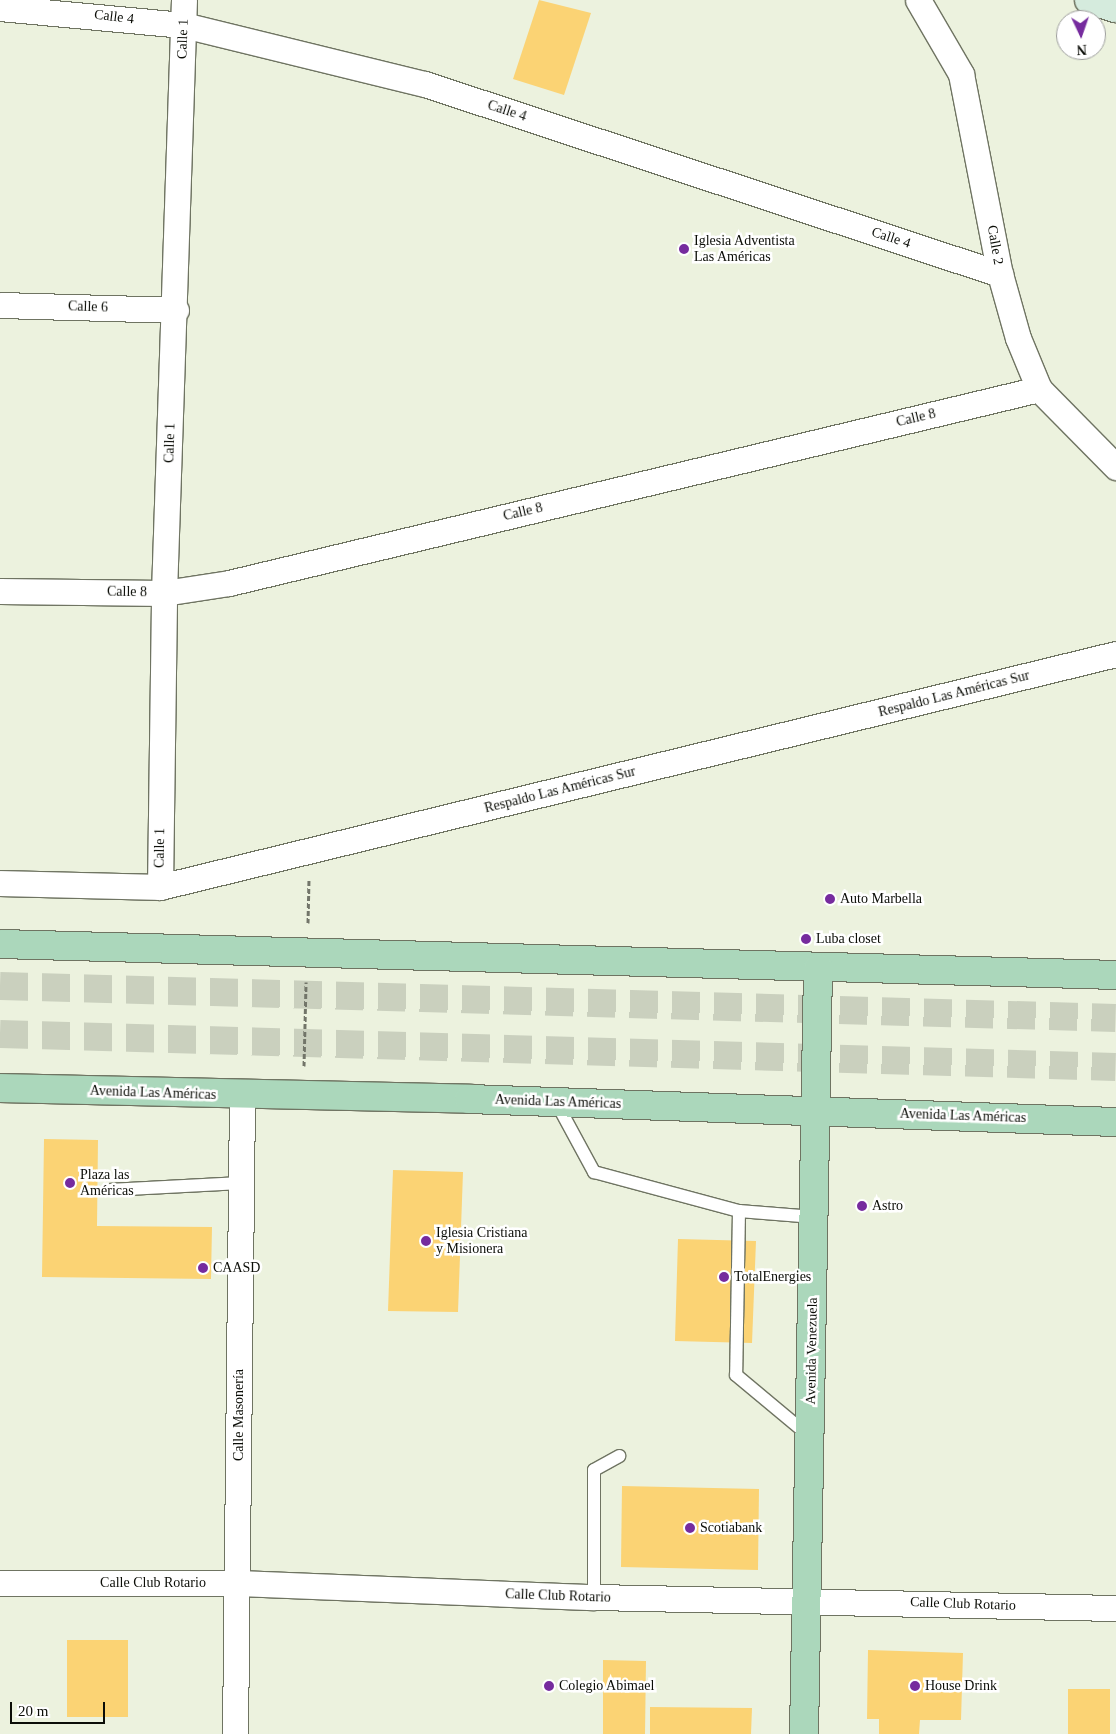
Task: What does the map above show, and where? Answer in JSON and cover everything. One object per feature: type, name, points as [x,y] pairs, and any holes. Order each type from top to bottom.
[{"type":"main road","points":[[1089,0],[1116,8]]},
{"type":"main road","points":[[0,944],[1116,975]]},
{"type":"main road","name":"Avenida Venezuela","points":[[804,1734],[808,1600],[818,968]]},
{"type":"main road","name":"Avenida Las Américas","points":[[0,1088],[242,1096],[556,1102],[1116,1122]]},
{"type":"street","name":"Calle 1","points":[[160,887],[164,593],[176,310],[184,0]]},
{"type":"street","name":"Calle 2","points":[[918,0],[961,74],[1000,274],[1018,338],[1039,388],[1114,467]]},
{"type":"street","name":"Calle 4","points":[[0,8],[184,25],[425,84],[1000,274]]},
{"type":"street","name":"Calle 6","points":[[0,305],[176,310]]},
{"type":"street","name":"Calle 8","points":[[0,591],[164,593],[229,583],[1039,388]]},
{"type":"street","name":"Respaldo Las Américas Sur","points":[[0,883],[160,887],[1112,650]]},
{"type":"street","name":"Calle Masonería","points":[[235,1734],[242,1096]]},
{"type":"street","name":"Calle Club Rotario","points":[[0,1583],[238,1583],[594,1597],[808,1600],[1116,1608]]},
{"type":"lane","points":[[556,1102],[594,1172],[739,1211],[814,1217]]},
{"type":"lane","points":[[110,1190],[240,1183]]},
{"type":"lane","points":[[739,1211],[736,1375],[810,1437]]},
{"type":"lane","points":[[594,1597],[594,1470],[619,1456]]},
{"type":"path","points":[[303,1096],[309,878]]},
{"type":"building","points":[[539,0],[591,13],[564,95],[513,79]]},
{"type":"building","name":"Plaza las Américas","points":[[44,1139],[98,1140],[97,1226],[212,1227],[211,1279],[42,1277]]},
{"type":"building","name":"Iglesia Cristiana y Misionera","points":[[393,1170],[463,1172],[458,1312],[388,1311]]},
{"type":"building","points":[[678,1239],[756,1241],[752,1343],[675,1341]]},
{"type":"building","name":"Scotiabank","points":[[622,1486],[759,1489],[758,1570],[621,1567]]},
{"type":"building","points":[[67,1640],[128,1640],[128,1717],[67,1717]]},
{"type":"building","name":"House Drink","points":[[868,1650],[963,1653],[961,1720],[920,1720],[919,1734],[879,1734],[879,1719],[867,1719]]},
{"type":"building","points":[[603,1660],[646,1661],[645,1734],[603,1734]]},
{"type":"building","points":[[1068,1689],[1110,1689],[1110,1734],[1068,1734]]},
{"type":"building","points":[[650,1707],[752,1708],[751,1734],[650,1734]]},
{"type":"tunnel","points":[[0,986],[1116,1018]]},
{"type":"tunnel","points":[[0,1034],[1116,1067]]},
{"type":"place","name":"Iglesia Adventista Las Américas","points":[[684,249]]},
{"type":"place","name":"Auto Marbella","points":[[830,899]]},
{"type":"place","name":"Luba closet","points":[[806,939]]},
{"type":"place","name":"Plaza las Américas","points":[[70,1183]]},
{"type":"place","name":"Astro","points":[[862,1206]]},
{"type":"place","name":"Iglesia Cristiana y Misionera","points":[[426,1241]]},
{"type":"place","name":"CAASD","points":[[203,1268]]},
{"type":"place","name":"TotalEnergies","points":[[724,1277]]},
{"type":"place","name":"Scotiabank","points":[[690,1528]]},
{"type":"place","name":"Colegio Abimael","points":[[549,1686]]},
{"type":"place","name":"House Drink","points":[[915,1686]]}]
